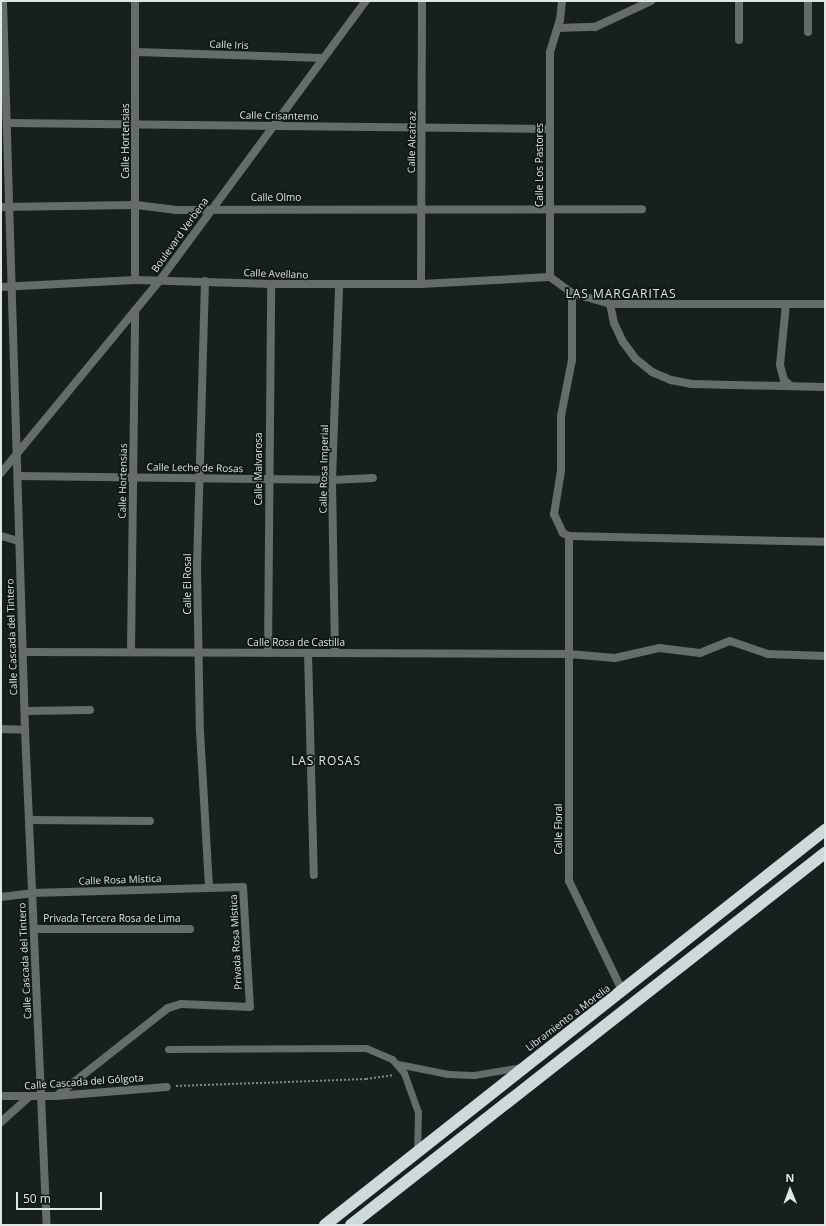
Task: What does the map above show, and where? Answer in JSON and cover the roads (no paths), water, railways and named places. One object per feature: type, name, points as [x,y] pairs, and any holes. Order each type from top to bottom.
[{"type":"highway","name":"Libramiento a Morelia","points":[[325,1225],[524,1066],[623,992],[825,830]]},
{"type":"highway","points":[[351,1225],[825,853]]},
{"type":"street","name":"Calle Cascada del Tintero","points":[[3,1],[7,123],[5,207],[12,287],[24,711],[47,1225]]},
{"type":"street","name":"Calle Hortensias","points":[[135,1],[135,280]]},
{"type":"street","name":"Boulevard Verbena","points":[[1,473],[160,280],[272,126],[366,1]]},
{"type":"street","name":"Calle Alcatraz","points":[[421,284],[422,1]]},
{"type":"street","name":"Calle Los Pastores","points":[[550,276],[550,52],[558,28],[562,1]]},
{"type":"street","points":[[558,28],[595,27],[651,1]]},
{"type":"street","points":[[739,1],[739,40]]},
{"type":"street","points":[[808,1],[808,32]]},
{"type":"street","name":"Calle Iris","points":[[135,52],[323,58]]},
{"type":"street","name":"Calle Crisantemo","points":[[7,123],[550,130]]},
{"type":"street","name":"Calle Olmo","points":[[5,207],[136,205],[175,210],[212,208],[642,209]]},
{"type":"street","points":[[550,276],[572,293],[597,302],[610,304],[825,304]]},
{"type":"street","name":"Calle Avellano","points":[[1,287],[135,280],[340,285],[421,284],[550,276]]},
{"type":"street","name":"Calle El Rosal","points":[[205,281],[198,478],[198,653],[209,887]]},
{"type":"street","name":"Calle Malvarosa","points":[[268,653],[271,284]]},
{"type":"street","name":"Calle Rosa Imperial","points":[[335,653],[332,480],[340,285]]},
{"type":"street","points":[[572,293],[572,360],[562,416],[561,471],[554,514],[563,533],[569,536],[825,542]]},
{"type":"street","points":[[610,304],[614,323],[623,342],[636,359],[659,374],[692,384],[825,387]]},
{"type":"street","points":[[786,304],[780,365],[784,380],[791,386]]},
{"type":"street","name":"Calle Hortensias","points":[[131,652],[135,310]]},
{"type":"street","name":"Calle Leche de Rosas","points":[[18,476],[332,480],[373,478]]},
{"type":"street","points":[[1,536],[19,541]]},
{"type":"street","name":"Calle Floral","points":[[569,536],[569,881],[623,992]]},
{"type":"street","name":"Calle Rosa de Castilla","points":[[23,652],[569,654],[615,658],[659,648],[700,653],[730,641],[768,654],[825,656]]},
{"type":"street","points":[[308,653],[314,875]]},
{"type":"street","points":[[24,711],[90,710]]},
{"type":"street","points":[[1,729],[25,730]]},
{"type":"street","points":[[29,820],[150,821]]},
{"type":"street","name":"Calle Rosa Mística","points":[[1,897],[32,893],[209,887]]},
{"type":"street","name":"Privada Rosa Mística","points":[[56,1096],[171,1007],[181,1004],[250,1007],[243,887],[209,887]]},
{"type":"street","name":"Privada Tercera Rosa de Lima","points":[[34,929],[190,929]]},
{"type":"street","name":"Calle Cascada del Gólgota","points":[[1,1096],[56,1096],[167,1087]]},
{"type":"street","points":[[1,1122],[30,1096]]},
{"type":"lane","points":[[168,1049],[366,1048],[398,1064],[423,1071],[461,1075],[499,1072],[524,1066]]},
{"type":"lane","points":[[398,1064],[404,1074],[418,1112],[417,1152]]},
{"type":"district","name":"LAS MARGARITAS","points":[[621,294]]},
{"type":"district","name":"LAS ROSAS","points":[[326,761]]}]
